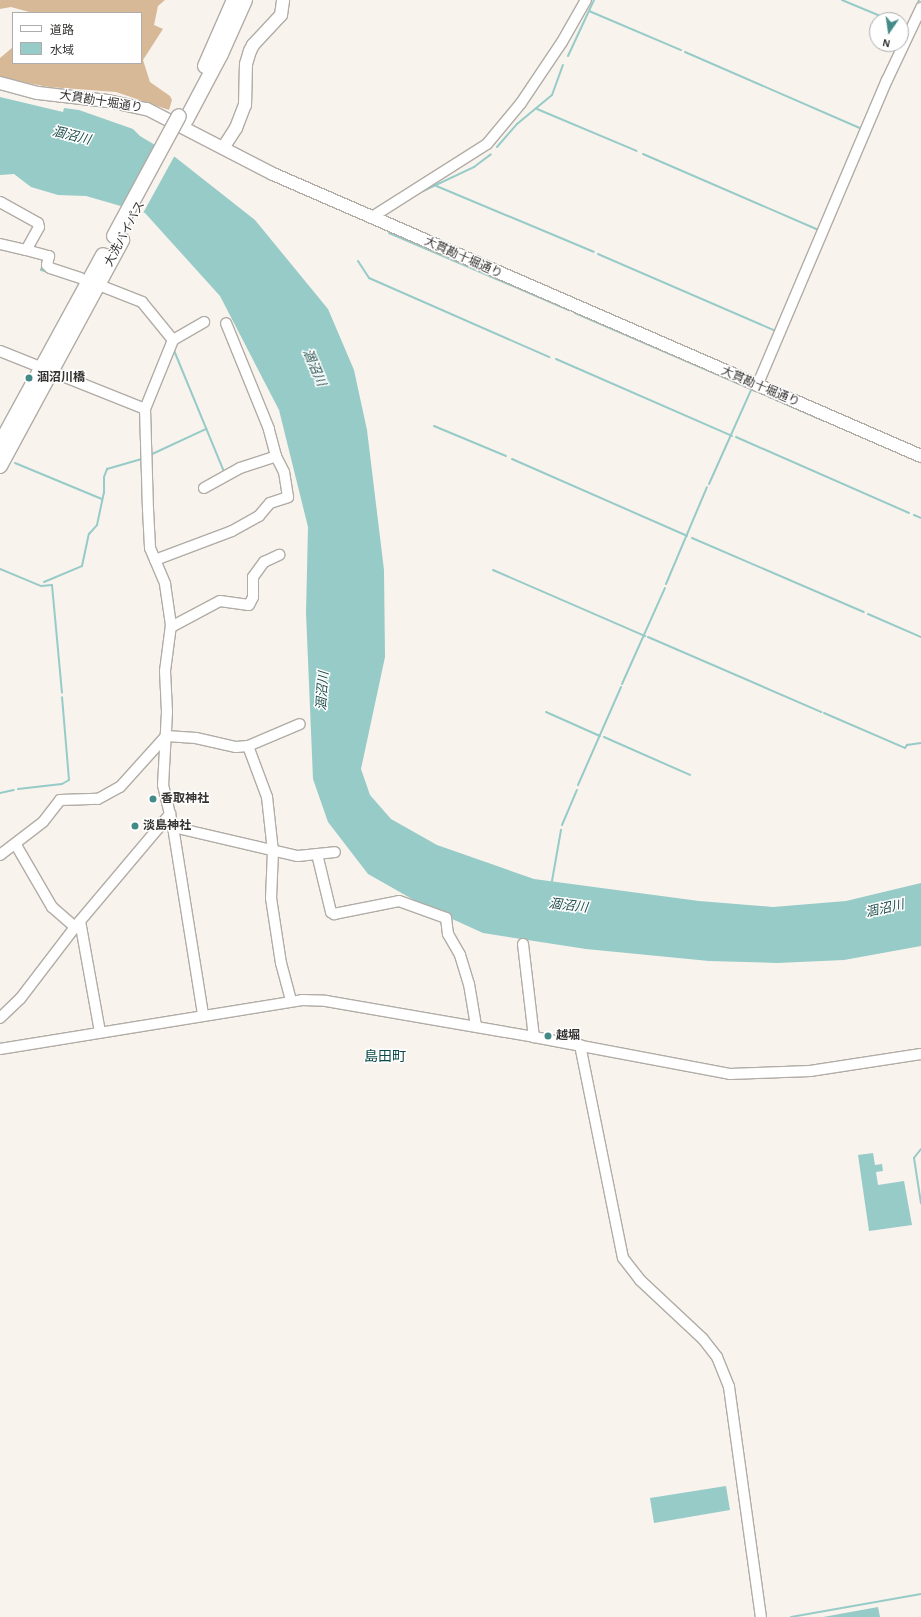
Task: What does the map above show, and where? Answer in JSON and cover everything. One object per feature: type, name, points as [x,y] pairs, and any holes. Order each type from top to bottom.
[{"type":"highway","name":"大洗バイパス","points":[[183,118],[234,0]]},
{"type":"highway","name":"大洗バイパス","points":[[0,466],[47,370],[183,118],[221,54],[245,0]]},
{"type":"highway","points":[[0,444],[33,385],[47,370]]},
{"type":"main road","points":[[223,148],[236,128],[244,105],[246,64],[250,51],[281,15],[283,0]]},
{"type":"main road","name":"大貫勘十堀通り","points":[[0,84],[38,93],[108,101],[147,109],[273,174],[757,386],[921,456]]},
{"type":"street","points":[[372,217],[487,144],[521,103],[566,37],[586,0]]},
{"type":"street","points":[[757,386],[887,80],[921,8]]},
{"type":"street","points":[[0,202],[38,223],[39,227],[26,250]]},
{"type":"street","points":[[0,244],[49,256],[47,265],[50,268],[80,278]]},
{"type":"street","points":[[104,287],[142,302],[173,340]]},
{"type":"street","points":[[203,1014],[173,827],[163,785],[166,736],[165,671],[171,627],[165,584],[150,548],[145,409],[173,340],[204,322]]},
{"type":"street","points":[[155,560],[232,531],[259,516],[270,504],[288,497],[284,472],[276,456],[269,430],[226,323]]},
{"type":"street","points":[[0,350],[145,409]]},
{"type":"street","points":[[204,488],[240,468],[276,456]]},
{"type":"street","points":[[171,627],[220,601],[249,605],[252,597],[253,577],[264,562],[279,555]]},
{"type":"street","points":[[166,736],[196,738],[236,746],[248,746],[300,724]]},
{"type":"street","points":[[0,855],[16,845],[43,822],[60,800],[98,800],[120,787],[166,736]]},
{"type":"street","points":[[248,746],[267,797],[274,851],[271,898],[281,963],[291,1000]]},
{"type":"street","points":[[0,1018],[28,988],[78,924],[170,814]]},
{"type":"street","points":[[173,827],[298,856],[335,852]]},
{"type":"street","points":[[16,845],[52,907],[78,924],[100,1032]]},
{"type":"street","points":[[317,854],[331,912],[334,914],[399,901],[446,918],[448,934],[460,955],[469,984],[476,1026]]},
{"type":"street","points":[[523,944],[534,1036]]},
{"type":"street","points":[[0,1049],[291,1000],[326,1001],[476,1026],[730,1074],[810,1071],[921,1054]]},
{"type":"street","points":[[580,1045],[623,1258],[640,1280],[703,1339],[717,1358],[729,1387],[761,1617]]},
{"type":"shaded area","points":[[0,0],[165,0],[158,6],[154,25],[163,29],[143,60],[150,82],[170,96],[172,100],[169,110],[116,92],[49,87],[0,78],[0,58],[12,48],[12,64],[142,64],[142,12],[29,12],[11,7],[0,9]]},
{"type":"water","name":"涸沼川","points":[[0,97],[63,112],[64,108],[79,110],[133,129],[140,136],[175,157],[255,220],[328,309],[354,370],[367,430],[384,570],[385,657],[361,769],[370,795],[391,819],[437,845],[534,879],[699,901],[773,907],[846,901],[921,883],[921,946],[844,960],[777,963],[709,961],[586,949],[483,933],[428,908],[368,874],[328,822],[313,779],[306,613],[308,527],[279,410],[220,296],[145,213],[86,196],[58,195],[31,187],[14,174],[0,175]]},
{"type":"water","points":[[873,1153],[875,1165],[882,1164],[883,1171],[876,1172],[878,1185],[904,1181],[912,1225],[869,1231],[858,1155]]},
{"type":"water","points":[[726,1486],[730,1510],[654,1523],[650,1498]]},
{"type":"water","points":[[878,1607],[880,1617],[823,1617]]},
{"type":"pier","points":[[157,142],[175,155],[142,215],[120,209]]},
{"type":"waterway","points":[[568,56],[594,0]]},
{"type":"waterway","points":[[842,0],[871,12]]},
{"type":"waterway","points":[[917,6],[919,0]]},
{"type":"waterway","points":[[589,11],[681,50]]},
{"type":"waterway","points":[[685,52],[862,129]]},
{"type":"waterway","points":[[497,147],[517,124],[552,95],[563,65]]},
{"type":"waterway","points":[[537,109],[637,151]]},
{"type":"waterway","points":[[421,192],[474,167],[491,154]]},
{"type":"waterway","points":[[643,154],[819,230]]},
{"type":"waterway","points":[[434,185],[594,252]]},
{"type":"waterway","points":[[389,233],[569,310]]},
{"type":"waterway","points":[[17,253],[26,255]]},
{"type":"waterway","points":[[598,254],[776,331]]},
{"type":"waterway","points":[[358,261],[369,278],[549,357]]},
{"type":"waterway","points":[[43,264],[41,270],[49,272]]},
{"type":"waterway","points":[[575,313],[753,390]]},
{"type":"waterway","points":[[173,348],[224,472]]},
{"type":"waterway","points":[[556,359],[732,436]]},
{"type":"waterway","points":[[709,484],[752,388]]},
{"type":"waterway","points":[[756,391],[824,421]]},
{"type":"waterway","points":[[434,426],[506,456]]},
{"type":"waterway","points":[[150,455],[206,429]]},
{"type":"waterway","points":[[736,437],[909,513]]},
{"type":"waterway","points":[[44,582],[82,566],[89,534],[97,525],[104,493],[104,477],[107,469],[142,459]]},
{"type":"waterway","points":[[512,459],[687,536]]},
{"type":"waterway","points":[[15,463],[102,499]]},
{"type":"waterway","points":[[666,584],[707,487]]},
{"type":"waterway","points":[[914,515],[921,518]]},
{"type":"waterway","points":[[692,538],[864,612]]},
{"type":"waterway","points":[[0,569],[41,586],[52,585],[62,693]]},
{"type":"waterway","points":[[493,570],[645,636]]},
{"type":"waterway","points":[[622,684],[665,588]]},
{"type":"waterway","points":[[868,614],[921,637]]},
{"type":"waterway","points":[[648,637],[821,712]]},
{"type":"waterway","points":[[578,785],[621,687]]},
{"type":"waterway","points":[[18,789],[62,784],[69,780],[62,697]]},
{"type":"waterway","points":[[546,712],[600,736]]},
{"type":"waterway","points":[[824,713],[905,748],[907,745],[921,743]]},
{"type":"waterway","points":[[604,737],[690,775]]},
{"type":"waterway","points":[[0,793],[14,790]]},
{"type":"waterway","points":[[562,825],[577,790]]},
{"type":"waterway","points":[[552,881],[561,830]]},
{"type":"waterway","points":[[921,1149],[914,1158],[921,1203]]},
{"type":"waterway","points":[[791,1617],[921,1594]]},
{"type":"place","name":"涸沼川橋","points":[[29,378]]},
{"type":"place","name":"香取神社","points":[[153,799]]},
{"type":"place","name":"淡島神社","points":[[135,826]]},
{"type":"place","name":"越堀","points":[[548,1036]]},
{"type":"district","name":"島田町","points":[[385,1057]]}]
